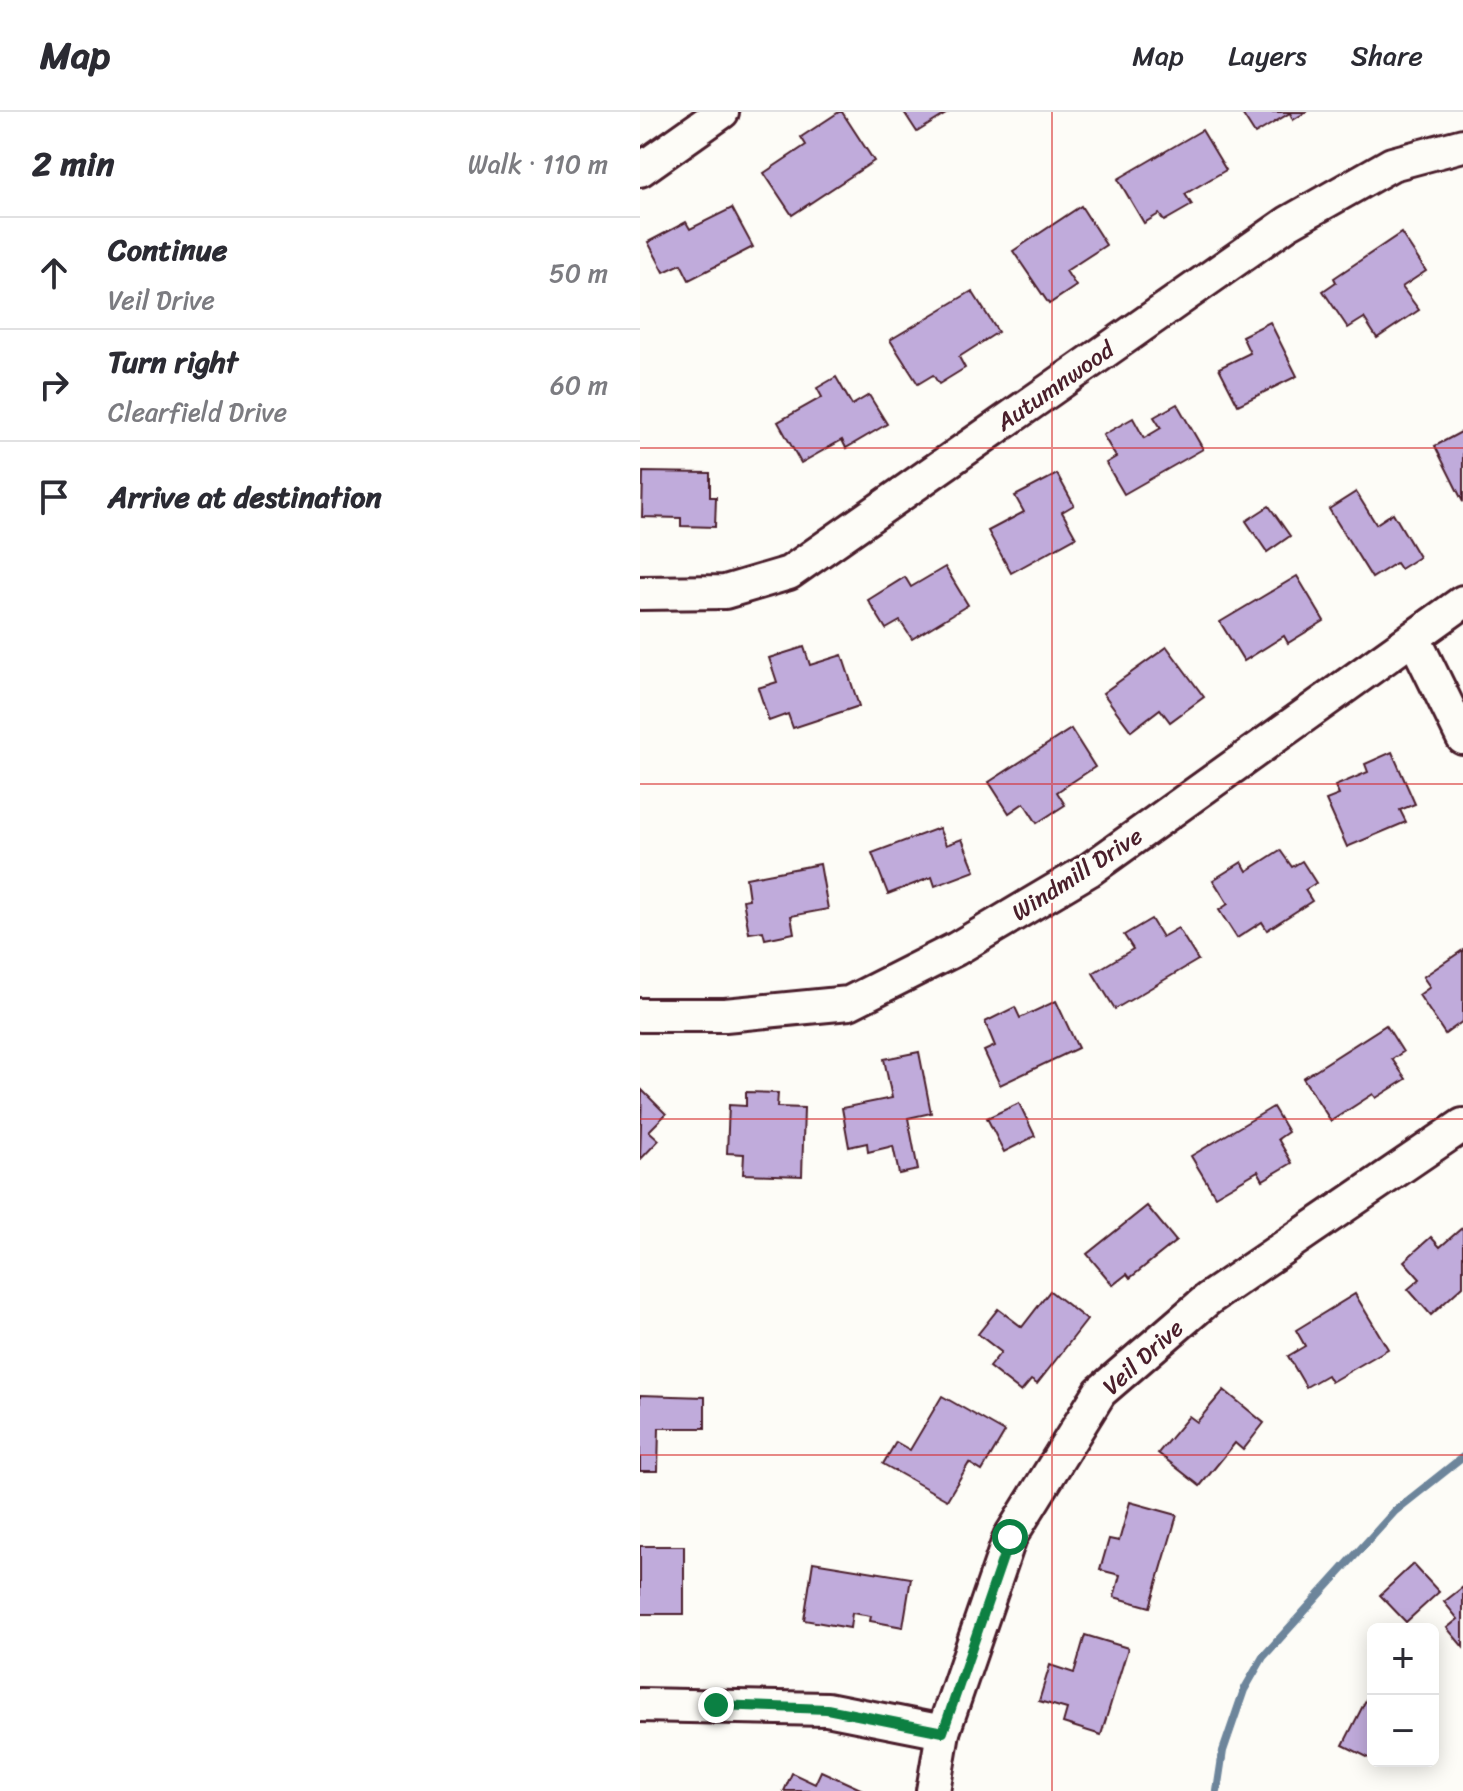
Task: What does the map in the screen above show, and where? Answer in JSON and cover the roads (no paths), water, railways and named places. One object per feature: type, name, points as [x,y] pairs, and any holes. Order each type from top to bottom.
[{"type":"street","points":[[640,170],[722,112]]},
{"type":"street","name":"Autumnwood","points":[[640,593],[725,592],[789,573],[1288,223],[1392,164],[1463,145]]},
{"type":"street","name":"Windmill Drive","points":[[640,1015],[725,1015],[849,1003],[956,949],[1089,870],[1463,602]]},
{"type":"street","points":[[1414,638],[1463,738]]},
{"type":"street","name":"Veil Drive","points":[[933,1791],[943,1732],[1010,1537],[1100,1392],[1208,1299],[1463,1125]]},
{"type":"street","points":[[640,1705],[827,1709],[943,1732]]},
{"type":"waterway","points":[[1217,1791],[1223,1751],[1244,1690],[1263,1657],[1395,1511],[1463,1457]]}]
